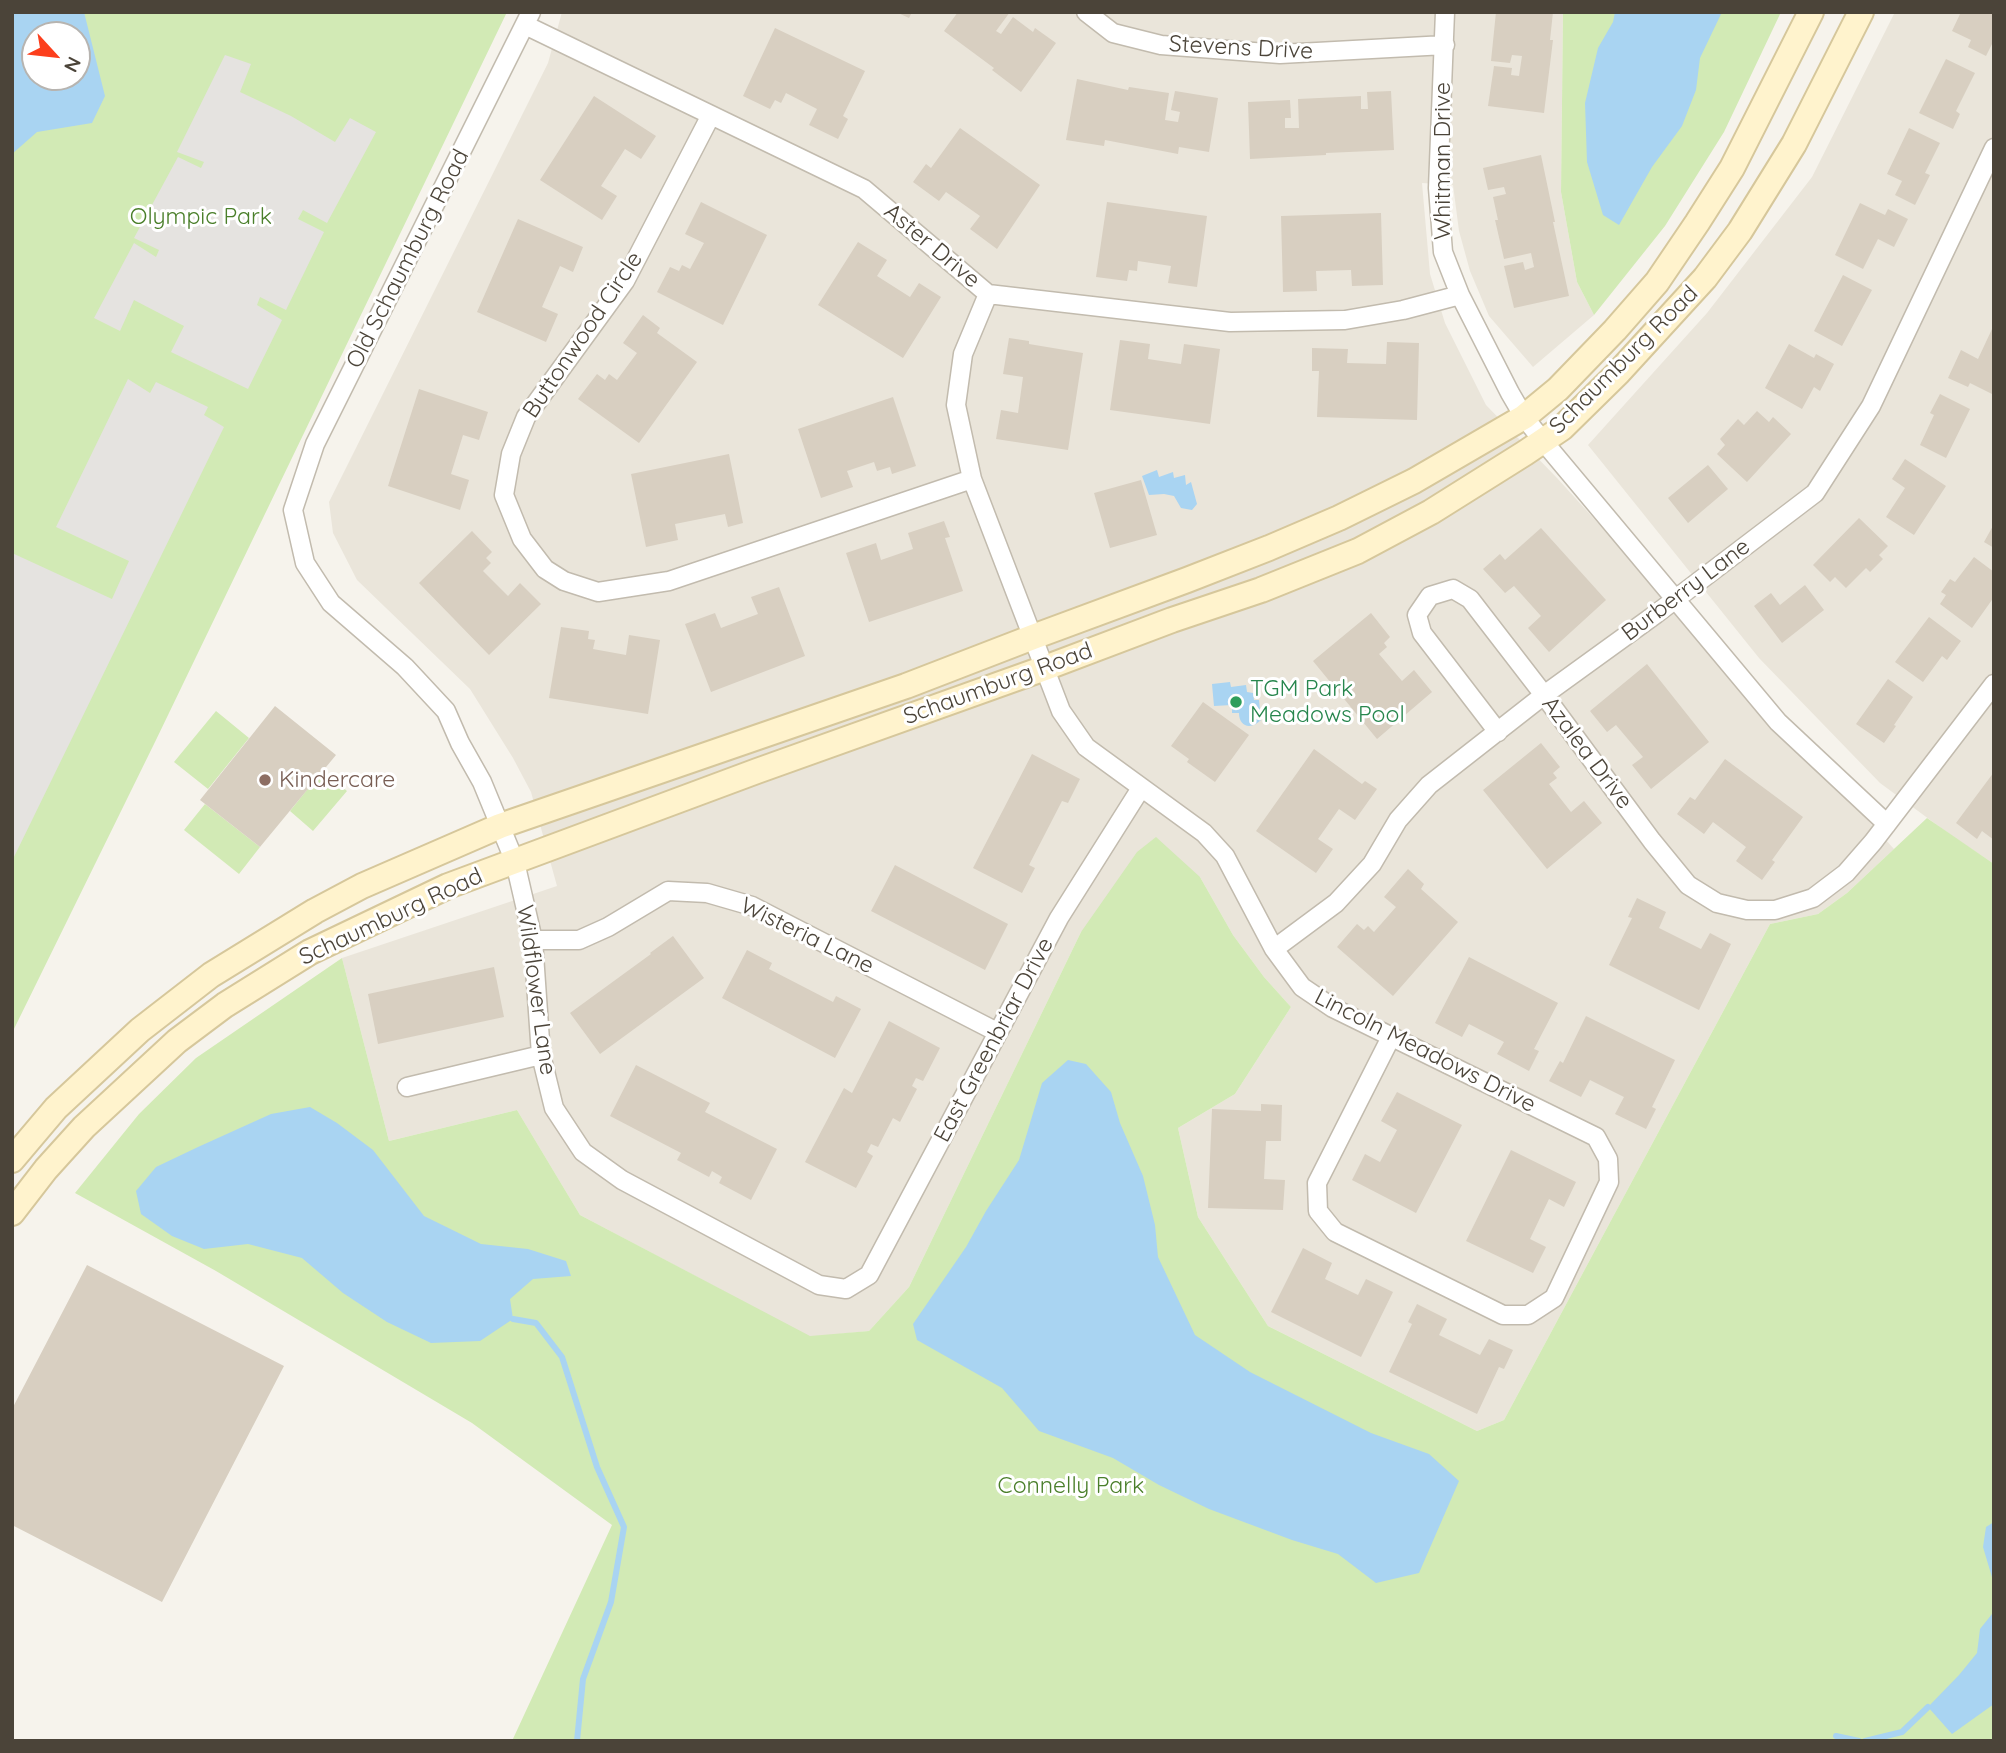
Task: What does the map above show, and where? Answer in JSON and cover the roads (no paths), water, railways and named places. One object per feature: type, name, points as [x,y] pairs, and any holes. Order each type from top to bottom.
[{"type":"street","name":"Stevens Drive","points":[[1086,12],[1113,33],[1161,45],[1280,54],[1445,45]]},
{"type":"street","name":"Whitman Drive","points":[[1446,12],[1438,188],[1443,252],[1460,295],[1510,393],[1543,441],[1778,722],[1887,824]]},
{"type":"street","name":"Schaumburg Road","points":[[12,1160],[56,1108],[140,1030],[211,975],[314,911],[362,886],[500,826],[906,687],[1187,580],[1339,518],[1414,481],[1524,416],[1558,389],[1657,282],[1732,168],[1811,12]]},
{"type":"street","name":"Schaumburg Road","points":[[12,1213],[46,1169],[84,1127],[177,1041],[225,1005],[310,952],[448,886],[757,771],[1261,590],[1358,551],[1431,513],[1543,441],[1562,428],[1618,373],[1705,278],[1740,230],[1794,144],[1861,12]]},
{"type":"street","name":"Aster Drive","points":[[528,18],[711,115],[864,189],[988,293],[1230,322],[1345,320],[1403,310],[1460,295]]},
{"type":"street","name":"Old Schaumburg Road","points":[[293,510],[315,444],[528,18]]},
{"type":"street","name":"Buttonwood Circle","points":[[711,115],[625,281],[526,417],[511,454],[504,495],[522,539],[545,569],[564,581],[598,592],[669,581],[972,480]]},
{"type":"street","name":"Burberry Lane","points":[[1274,949],[1336,902],[1372,864],[1398,820],[1429,785],[1544,695],[1815,494],[1871,406],[1994,148]]},
{"type":"street","name":"Lincoln Meadows Drive","points":[[988,293],[963,354],[956,405],[972,480],[1061,711],[1086,747],[1204,833],[1225,856],[1274,949],[1302,988],[1333,1008],[1596,1137],[1608,1159],[1609,1182],[1554,1298],[1528,1315],[1503,1315],[1335,1232],[1318,1211],[1317,1183],[1391,1037]]},
{"type":"street","name":"Wildflower Lane","points":[[293,510],[305,563],[331,603],[405,667],[446,711],[482,782],[515,862],[533,940],[541,1055],[554,1108],[583,1152],[622,1180],[819,1285],[846,1289]]},
{"type":"street","name":"Azalea Drive","points":[[1498,732],[1422,633],[1417,615],[1430,596],[1454,589],[1469,599],[1688,885],[1717,903],[1747,910],[1775,910],[1813,898],[1846,873],[1994,684]]},
{"type":"street","name":"East Greenbriar Drive","points":[[846,1289],[869,1275],[1059,918],[1141,788]]},
{"type":"street","name":"Wisteria Lane","points":[[533,940],[579,940],[608,927],[668,891],[707,893],[752,906],[997,1032]]},
{"type":"street","points":[[407,1087],[541,1055]]},
{"type":"water","points":[[12,12],[84,12],[86,21],[21,21],[21,91],[91,91],[91,40],[105,96],[92,123],[37,132],[12,154]]},
{"type":"water","points":[[1615,12],[1722,12],[1700,58],[1696,90],[1682,126],[1652,167],[1619,225],[1603,215],[1587,162],[1585,103],[1598,48],[1613,22]]},
{"type":"water","points":[[1157,470],[1159,477],[1173,472],[1174,478],[1185,475],[1186,485],[1191,482],[1197,504],[1192,510],[1181,508],[1174,496],[1149,495],[1142,476]]},
{"type":"water","name":"TGM Park Meadows Pool","points":[[1230,682],[1231,687],[1246,685],[1247,692],[1253,693],[1254,700],[1259,700],[1261,720],[1257,723],[1250,726],[1243,724],[1239,713],[1232,713],[1232,705],[1214,706],[1212,684]]},
{"type":"water","points":[[1068,1060],[1086,1064],[1111,1092],[1120,1123],[1143,1176],[1155,1225],[1158,1257],[1195,1335],[1250,1372],[1371,1433],[1429,1454],[1459,1481],[1419,1573],[1376,1583],[1338,1554],[1209,1509],[1159,1485],[1113,1458],[1039,1431],[1002,1388],[917,1340],[913,1324],[966,1247],[1019,1160],[1042,1083]]},
{"type":"water","points":[[310,1107],[373,1150],[424,1216],[481,1244],[528,1249],[566,1261],[571,1276],[533,1279],[510,1299],[513,1319],[480,1341],[431,1343],[387,1322],[343,1293],[302,1258],[248,1244],[204,1249],[172,1236],[141,1214],[136,1191],[156,1167],[271,1114]]},
{"type":"water","points":[[1994,1522],[1994,1584],[1983,1547],[1986,1527]]},
{"type":"water","points":[[1994,1606],[1994,1704],[1952,1734],[1928,1707],[1977,1653],[1980,1629],[1992,1614]]},
{"type":"waterway","points":[[513,1319],[536,1323],[562,1357],[597,1467],[624,1527],[611,1602],[583,1679],[577,1741]]},
{"type":"waterway","points":[[1865,1741],[1902,1732],[1928,1707]]},
{"type":"waterway","points":[[1836,1736],[1859,1741]]},
{"type":"place","name":"TGM Park Meadows Pool","points":[[1236,702]]},
{"type":"place","name":"Kindercare","points":[[265,780]]},
{"type":"park label","name":"Olympic Park","points":[[201,217]]},
{"type":"park label","name":"Connelly Park","points":[[1071,1486]]}]
